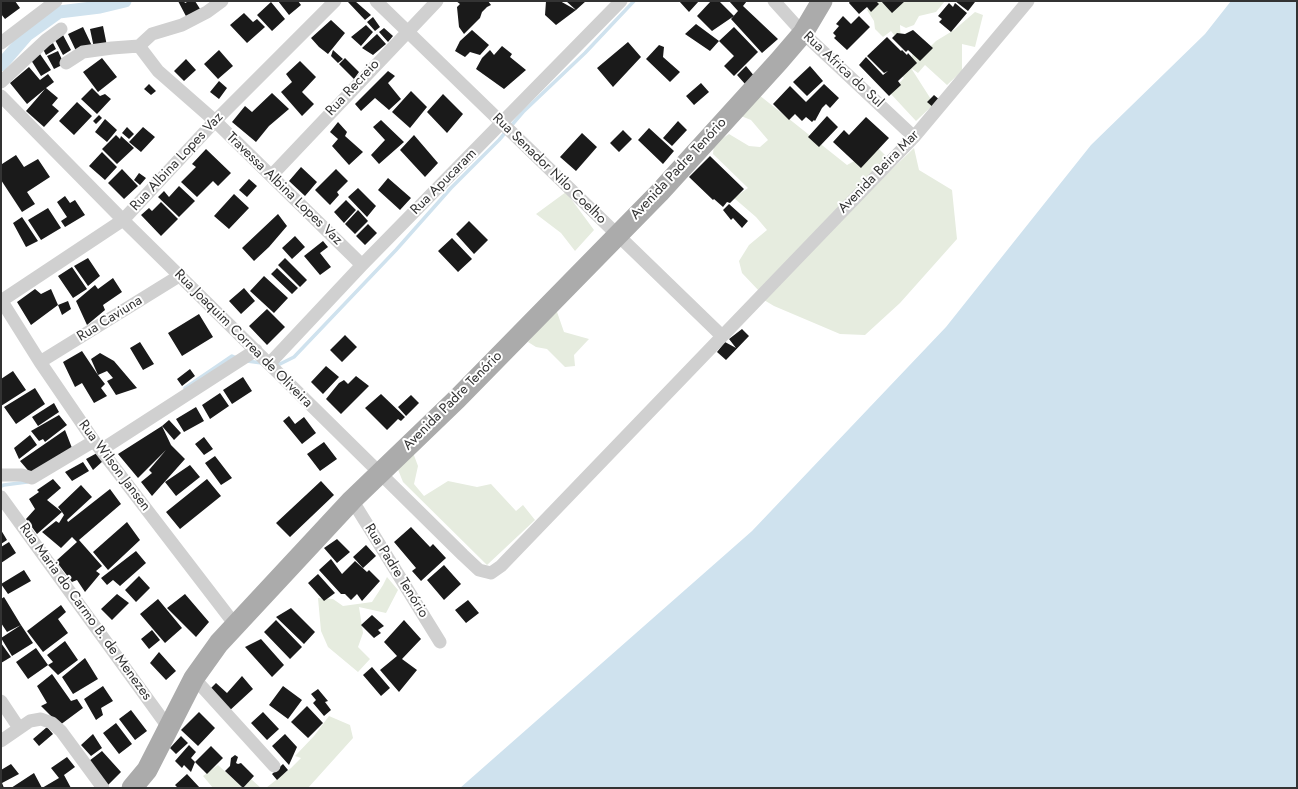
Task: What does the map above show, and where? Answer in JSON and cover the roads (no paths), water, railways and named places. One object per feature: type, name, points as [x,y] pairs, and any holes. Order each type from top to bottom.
[{"type":"main road","name":"Avenida Padre Tenório","points":[[132,788],[147,770],[168,726],[194,678],[215,649],[352,500],[457,399],[660,192],[803,33],[822,1]]},
{"type":"street","points":[[1,43],[56,1]]},
{"type":"street","points":[[66,63],[83,52],[139,46],[152,34],[182,25],[207,12],[222,1]]},
{"type":"street","name":"Rua Albina Lopes Vaz","points":[[1,301],[123,220],[215,121],[336,1]]},
{"type":"street","name":"Rua Senador Nilo Coelho","points":[[376,1],[722,336]]},
{"type":"street","name":"Rua Recreio","points":[[271,176],[437,1]]},
{"type":"street","name":"Rua Apucaram","points":[[269,364],[362,265],[621,1]]},
{"type":"street","name":"Rua Africa do Sul","points":[[774,1],[803,33],[914,137]]},
{"type":"street","name":"Avenida Beira Mar","points":[[491,573],[501,566],[914,137],[1028,1]]},
{"type":"street","points":[[1,82],[46,40],[61,29]]},
{"type":"street","name":"Travessa Albina Lopes Vaz","points":[[139,46],[158,71],[215,121],[362,265]]},
{"type":"street","name":"Rua Joaquim Correa de Oliveira","points":[[1,96],[179,276],[479,570],[491,573]]},
{"type":"street","name":"Rua Caviuna","points":[[40,362],[179,276]]},
{"type":"street","name":"Rua Wilson Jansen","points":[[1,301],[40,362],[98,445],[236,626]]},
{"type":"street","points":[[1,475],[22,475],[32,478],[98,445],[256,350]]},
{"type":"street","name":"Rua Maria do Carmo B. de Menezes","points":[[1,497],[168,726]]},
{"type":"street","name":"Rua Padre Tenório","points":[[352,500],[440,642]]},
{"type":"street","points":[[194,678],[274,766]]},
{"type":"street","points":[[1,701],[19,728]]},
{"type":"street","points":[[1,741],[30,721],[41,719],[52,723],[61,731],[103,788]]},
{"type":"water","points":[[1231,1],[1297,1],[1297,788],[460,788],[752,531],[946,327],[1091,145],[1205,34]]},
{"type":"waterway","points":[[1,65],[27,35],[59,12],[100,7],[125,1]]},
{"type":"waterway","points":[[275,363],[280,364],[294,357],[396,250],[451,188],[499,140],[523,112],[585,53],[634,1]]},
{"type":"waterway","points":[[185,388],[232,356],[237,358]]},
{"type":"waterway","points":[[247,361],[262,363]]},
{"type":"waterway","points":[[1,486],[27,482]]}]
